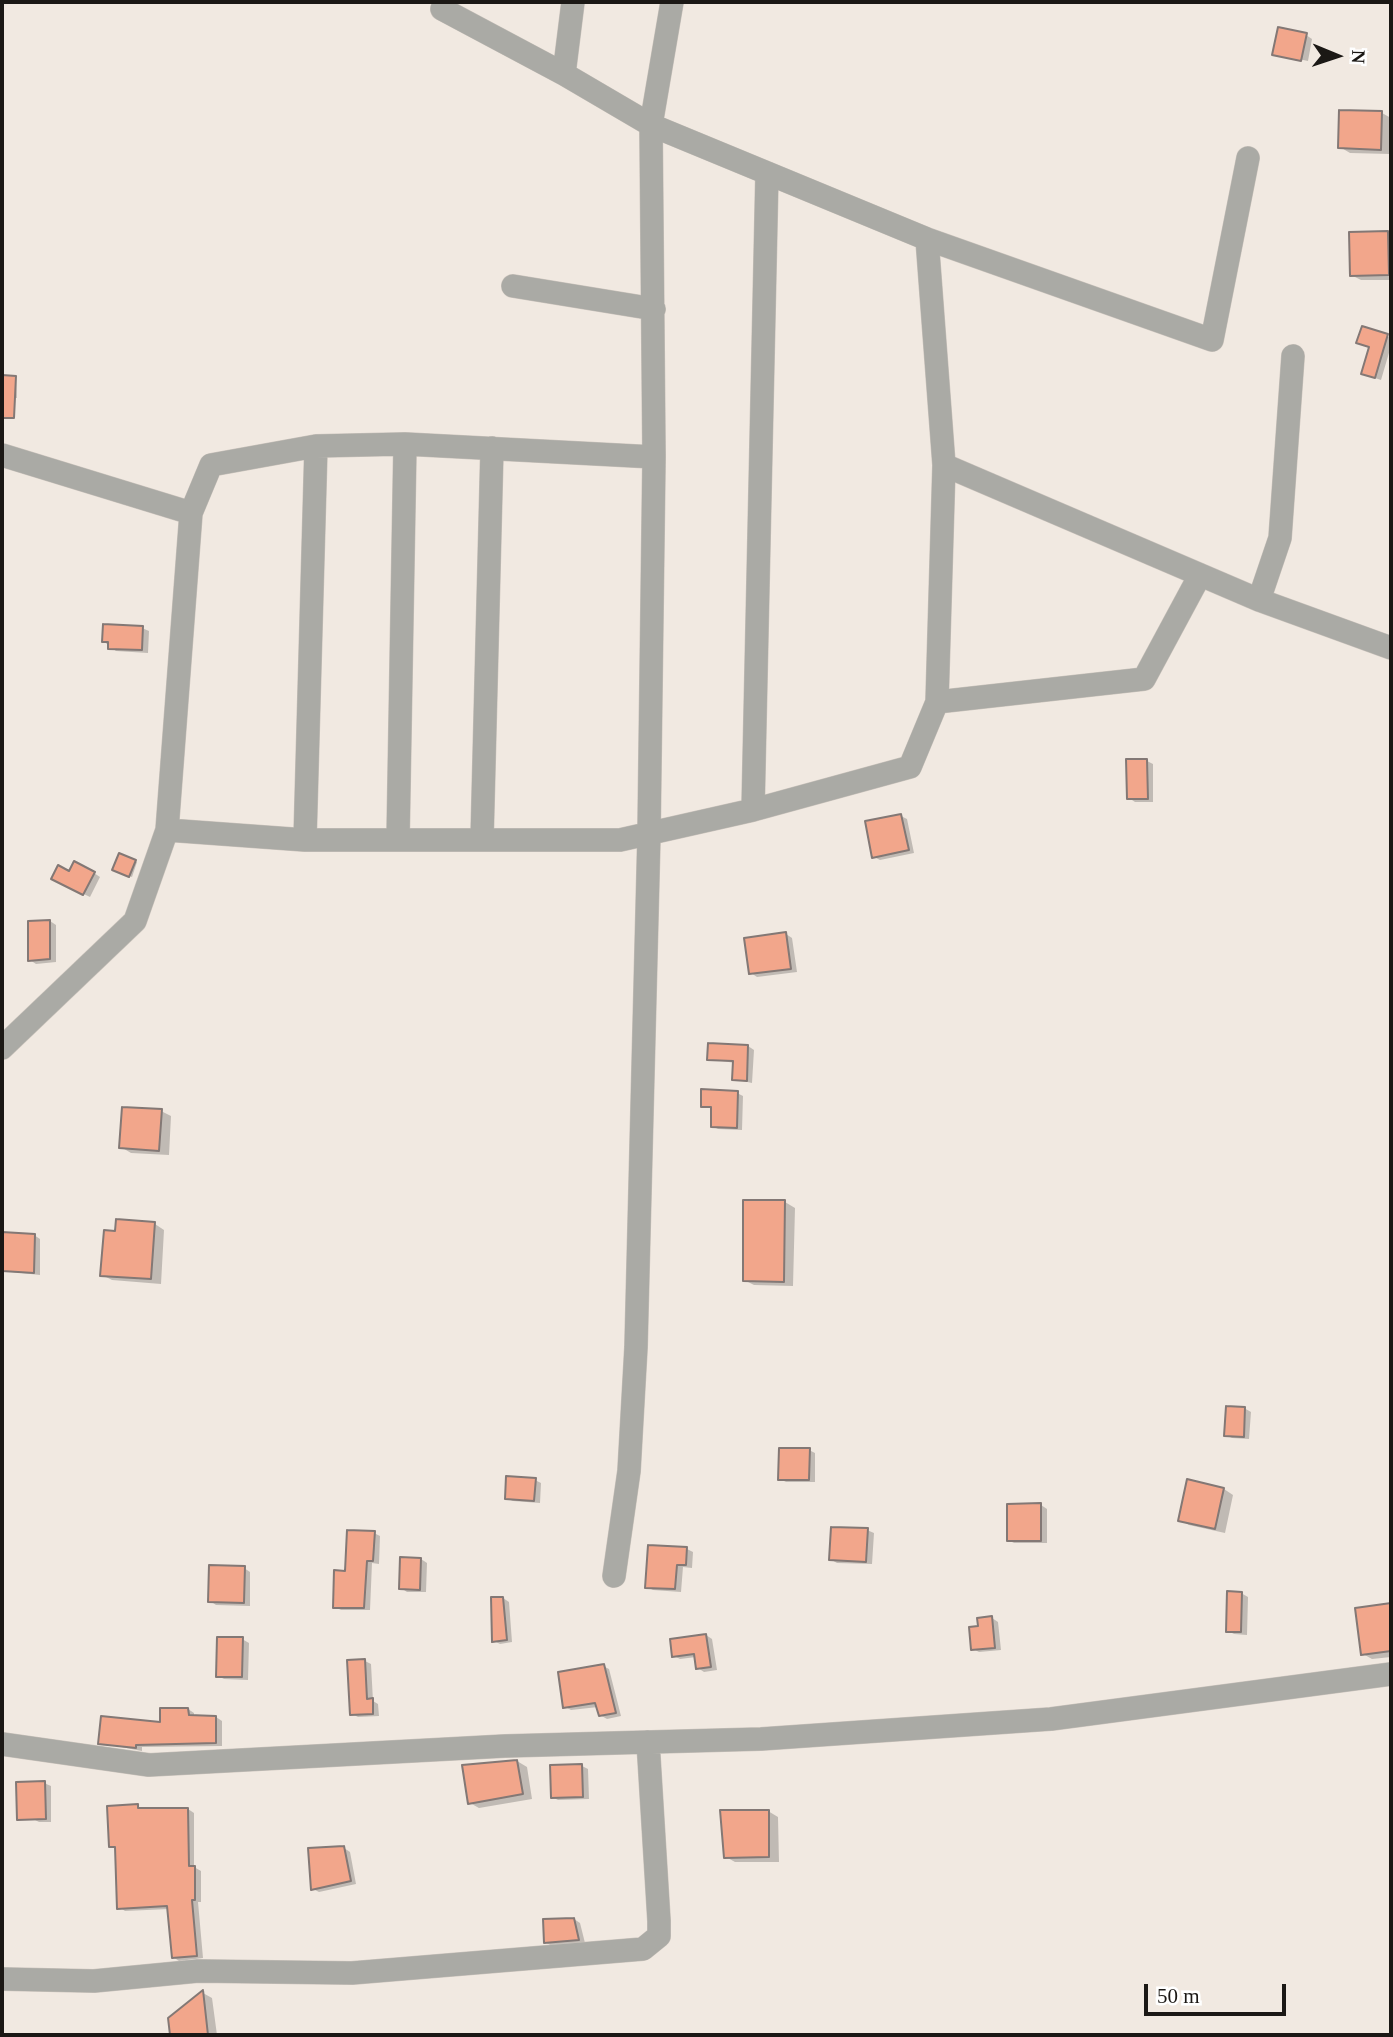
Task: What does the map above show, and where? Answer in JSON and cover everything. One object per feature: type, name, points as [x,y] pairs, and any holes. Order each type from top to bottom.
[{"type":"street","points":[[564,74],[573,2]]},
{"type":"street","points":[[614,1576],[629,1471],[636,1347],[649,834],[654,457],[651,125],[672,2]]},
{"type":"street","points":[[442,9],[564,74],[651,125],[927,239],[1212,340],[1248,158]]},
{"type":"street","points":[[753,810],[767,173]]},
{"type":"street","points":[[167,830],[305,840],[620,840],[753,810],[910,767],[937,702],[944,465],[927,239]]},
{"type":"street","points":[[513,286],[654,309]]},
{"type":"street","points":[[1259,600],[1280,538],[1293,356]]},
{"type":"street","points":[[2,1048],[135,921],[167,830],[191,513],[211,466],[317,446],[405,444],[654,457]]},
{"type":"street","points":[[398,840],[405,444]]},
{"type":"street","points":[[305,840],[317,446]]},
{"type":"street","points":[[482,840],[492,448]]},
{"type":"street","points":[[2,454],[191,513]]},
{"type":"street","points":[[944,465],[1259,600],[1391,648]]},
{"type":"street","points":[[937,702],[1143,679],[1200,575]]},
{"type":"street","points":[[2,1744],[149,1765],[505,1746],[761,1739],[1051,1718],[1391,1674]]},
{"type":"street","points":[[2,1979],[94,1980],[198,1971],[352,1973],[643,1949],[659,1936],[648,1742]]},
{"type":"building","points":[[1278,27],[1307,33],[1301,61],[1272,55]]},
{"type":"building","points":[[1339,110],[1382,111],[1381,150],[1338,148]]},
{"type":"building","points":[[1388,231],[1389,275],[1350,276],[1349,232]]},
{"type":"building","points":[[1362,326],[1388,334],[1375,378],[1361,374],[1369,347],[1356,343]]},
{"type":"building","points":[[2,375],[16,376],[14,418],[2,418]]},
{"type":"building","points":[[103,624],[143,626],[142,650],[108,649],[108,642],[102,642]]},
{"type":"building","points":[[1126,759],[1147,759],[1148,799],[1127,799]]},
{"type":"building","points":[[901,814],[909,850],[872,858],[865,821]]},
{"type":"building","points":[[119,853],[136,860],[129,877],[112,870]]},
{"type":"building","points":[[74,861],[95,872],[83,895],[51,879],[58,865],[69,871]]},
{"type":"building","points":[[50,920],[50,959],[28,961],[28,921]]},
{"type":"building","points":[[786,932],[791,969],[749,974],[744,938]]},
{"type":"building","points":[[708,1043],[748,1045],[747,1081],[732,1080],[733,1061],[707,1060]]},
{"type":"building","points":[[701,1089],[738,1091],[737,1128],[711,1127],[711,1107],[701,1107]]},
{"type":"building","points":[[122,1107],[162,1109],[159,1151],[119,1148]]},
{"type":"building","points":[[743,1200],[785,1200],[784,1282],[743,1281]]},
{"type":"building","points":[[116,1219],[155,1222],[151,1279],[100,1276],[104,1230],[115,1231]]},
{"type":"building","points":[[2,1232],[35,1234],[34,1273],[2,1271]]},
{"type":"building","points":[[1226,1406],[1245,1407],[1244,1437],[1224,1436]]},
{"type":"building","points":[[779,1448],[810,1448],[809,1480],[778,1480]]},
{"type":"building","points":[[506,1476],[536,1478],[534,1501],[505,1499]]},
{"type":"building","points":[[1187,1479],[1224,1488],[1215,1529],[1178,1521]]},
{"type":"building","points":[[1041,1503],[1041,1541],[1007,1541],[1007,1504]]},
{"type":"building","points":[[831,1527],[868,1528],[866,1562],[829,1560]]},
{"type":"building","points":[[347,1530],[375,1531],[373,1561],[367,1561],[364,1608],[333,1608],[334,1570],[345,1571]]},
{"type":"building","points":[[648,1545],[687,1547],[686,1565],[677,1565],[675,1589],[645,1588]]},
{"type":"building","points":[[400,1557],[421,1558],[420,1590],[399,1589]]},
{"type":"building","points":[[209,1565],[245,1566],[244,1603],[208,1602]]},
{"type":"building","points":[[1227,1591],[1242,1592],[1241,1632],[1226,1632]]},
{"type":"building","points":[[491,1597],[503,1597],[507,1640],[492,1642]]},
{"type":"building","points":[[1391,1603],[1391,1651],[1361,1655],[1355,1608]]},
{"type":"building","points":[[992,1616],[995,1648],[971,1650],[969,1627],[978,1626],[977,1618]]},
{"type":"building","points":[[706,1634],[711,1667],[696,1669],[694,1654],[672,1657],[670,1639]]},
{"type":"building","points":[[217,1637],[243,1637],[242,1677],[216,1677]]},
{"type":"building","points":[[365,1659],[367,1699],[373,1698],[373,1714],[350,1715],[347,1660]]},
{"type":"building","points":[[604,1664],[616,1713],[599,1716],[595,1703],[563,1708],[558,1672]]},
{"type":"building","points":[[160,1708],[188,1708],[189,1715],[216,1716],[216,1743],[136,1745],[136,1748],[98,1744],[101,1716],[160,1722]]},
{"type":"building","points":[[517,1760],[523,1794],[468,1804],[462,1765]]},
{"type":"building","points":[[582,1764],[583,1797],[551,1798],[550,1765]]},
{"type":"building","points":[[45,1781],[46,1819],[17,1820],[16,1782]]},
{"type":"building","points":[[138,1804],[138,1808],[188,1808],[189,1866],[195,1866],[195,1900],[192,1900],[197,1956],[172,1958],[167,1906],[117,1909],[115,1847],[109,1847],[107,1806]]},
{"type":"building","points":[[720,1810],[769,1810],[769,1857],[724,1858]]},
{"type":"building","points":[[344,1846],[351,1881],[311,1890],[308,1848]]},
{"type":"building","points":[[574,1918],[579,1940],[544,1943],[543,1919]]},
{"type":"building","points":[[203,1990],[208,2035],[170,2035],[168,2018]]}]
